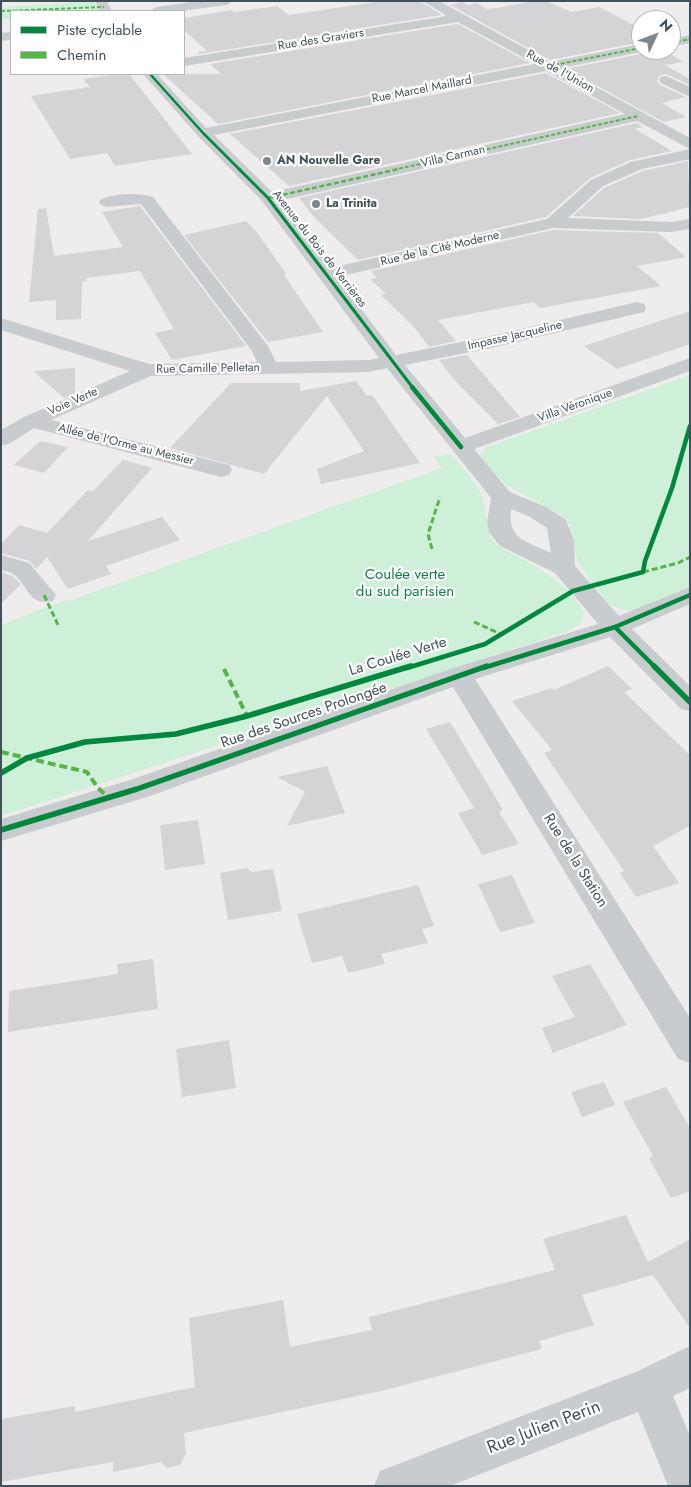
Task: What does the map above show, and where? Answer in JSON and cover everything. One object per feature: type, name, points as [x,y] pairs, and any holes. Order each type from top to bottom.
[{"type":"street","points":[[163,10],[227,1]]},
{"type":"street","name":"Rue de l'Union","points":[[429,1],[690,144]]},
{"type":"street","name":"Rue des Graviers","points":[[185,62],[458,18]]},
{"type":"street","name":"Rue Marcel Maillard","points":[[202,133],[631,50]]},
{"type":"street","name":"Avenue du Bois de Verrières","points":[[151,75],[202,133],[268,198],[391,361],[502,497]]},
{"type":"street","points":[[666,80],[690,93]]},
{"type":"street","name":"Villa Carman","points":[[268,198],[638,116]]},
{"type":"street","points":[[554,223],[597,183],[637,165],[690,154]]},
{"type":"street","points":[[107,202],[138,198],[148,200],[262,350],[269,368]]},
{"type":"street","name":"Rue de la Cité Moderne","points":[[327,274],[554,223],[671,227],[690,224]]},
{"type":"street","name":"Impasse Jacqueline","points":[[391,361],[490,342],[637,308]]},
{"type":"street","name":"Rue Camille Pelletan","points":[[1,324],[148,370],[369,366],[391,361]]},
{"type":"street","name":"Villa Véronique","points":[[461,447],[690,364]]},
{"type":"street","name":"Voie Verte","points":[[1,439],[31,420],[148,370]]},
{"type":"street","name":"Allée de l'Orme au Messier","points":[[31,420],[221,470]]},
{"type":"street","points":[[563,568],[562,540],[558,526],[538,512],[502,497],[498,522],[501,532],[508,541],[563,568],[615,627],[690,702]]},
{"type":"street","points":[[1,562],[21,568],[44,595]]},
{"type":"street","name":"Rue des Sources Prolongée","points":[[1,830],[137,788],[459,675],[615,627],[690,595]]},
{"type":"street","name":"Rue de la Station","points":[[459,675],[690,1048]]},
{"type":"street","name":"Rue Julien Perin","points":[[396,1486],[649,1387],[690,1366]]},
{"type":"street","points":[[649,1387],[689,1486]]},
{"type":"green space","points":[[93,1],[99,10],[10,10],[10,19],[1,19],[1,7]]},
{"type":"green space","points":[[690,375],[690,587],[636,610],[623,610],[610,605],[580,566],[576,555],[572,530],[567,520],[506,485],[481,458],[480,453],[487,447]]},
{"type":"green space","name":"Coulée verte du sud parisien","points":[[451,454],[472,478],[481,494],[490,533],[494,542],[504,550],[541,570],[566,589],[584,613],[581,623],[571,630],[1,816],[1,625],[65,600],[66,602],[442,468],[434,457]]},
{"type":"building","points":[[383,1],[420,1],[442,15],[199,54],[198,52],[207,51],[185,31],[185,18],[232,10],[234,12],[277,6],[289,15]]},
{"type":"building","points":[[534,1],[546,1],[571,12],[599,7],[631,24],[631,44],[550,60],[450,5],[463,2],[467,5],[477,3],[487,9]]},
{"type":"building","points":[[458,24],[530,63],[218,124],[164,75],[221,74],[210,64]]},
{"type":"building","points":[[631,56],[631,60],[680,60],[684,62],[665,65],[690,79],[690,85],[666,74],[659,76],[657,81],[660,85],[686,97],[662,103],[686,117],[664,122],[566,69]]},
{"type":"building","points":[[546,73],[620,113],[289,186],[230,134]]},
{"type":"building","points":[[111,75],[130,75],[192,154],[115,166],[107,153],[70,159],[31,96],[90,87],[83,79]]},
{"type":"building","points":[[637,123],[643,127],[635,129],[672,151],[630,160],[590,178],[546,217],[358,260],[314,217],[299,198]]},
{"type":"building","points":[[688,161],[690,207],[640,219],[573,216],[604,188],[643,171]]},
{"type":"building","points":[[140,206],[246,346],[172,360],[155,333],[174,329],[140,271],[86,278],[87,281],[82,282],[81,319],[56,320],[56,300],[29,302],[38,209],[46,208],[54,256],[123,247],[102,212]]},
{"type":"building","points":[[246,221],[256,231],[287,275],[284,275],[323,332],[268,342],[184,235]]},
{"type":"building","points":[[553,230],[658,233],[686,257],[637,266],[661,286],[540,308],[534,302],[438,320],[456,341],[429,347],[415,328],[381,295],[386,294],[370,279],[377,278],[370,271]]},
{"type":"building","points":[[690,311],[690,344],[617,369],[584,346]]},
{"type":"building","points":[[467,355],[520,417],[498,424],[457,383],[439,360]]},
{"type":"building","points":[[75,368],[75,393],[64,398],[33,371]]},
{"type":"building","points":[[356,381],[367,396],[372,395],[420,463],[321,484],[317,469],[364,451],[327,396],[264,474],[170,448],[231,383],[300,383],[300,391]]},
{"type":"building","points":[[40,441],[68,447],[44,473],[14,465]]},
{"type":"building","points":[[123,460],[152,468],[88,541],[162,517],[180,540],[106,566],[111,574],[68,589],[47,557],[36,569],[30,561],[1,553],[1,544],[19,525],[47,533],[88,490],[93,491]]},
{"type":"building","points":[[1,572],[12,576],[21,584],[1,604]]},
{"type":"building","points":[[608,666],[632,689],[624,692],[690,755],[690,826],[653,846],[679,883],[636,897],[620,873],[624,871],[544,753],[552,750],[512,701],[552,688],[554,690]]},
{"type":"building","points":[[450,722],[503,810],[499,812],[519,844],[482,855],[458,813],[474,808],[426,729]]},
{"type":"building","points":[[327,766],[345,813],[287,826],[305,792],[277,777]]},
{"type":"building","points":[[198,820],[205,864],[165,870],[160,825]]},
{"type":"building","points":[[247,868],[252,872],[273,869],[282,911],[228,920],[220,873]]},
{"type":"building","points":[[512,875],[535,923],[500,932],[478,884]]},
{"type":"building","points":[[418,885],[434,926],[422,929],[428,943],[381,954],[385,964],[348,973],[342,956],[312,963],[297,914]]},
{"type":"building","points":[[153,959],[158,1009],[8,1032],[9,991],[118,974],[117,964]]},
{"type":"building","points":[[590,964],[627,1025],[553,1053],[542,1028],[575,1017],[552,976]]},
{"type":"building","points":[[229,1040],[236,1088],[182,1097],[176,1049]]},
{"type":"building","points":[[604,1082],[615,1105],[582,1117],[571,1092]]},
{"type":"building","points":[[666,1087],[690,1128],[690,1191],[671,1198],[649,1158],[653,1156],[623,1102]]},
{"type":"building","points":[[626,1215],[648,1262],[690,1239],[690,1328],[653,1275],[582,1295],[594,1325],[539,1341],[542,1349],[385,1390],[184,1433],[186,1453],[180,1465],[167,1468],[161,1462],[113,1472],[113,1462],[1,1482],[1,1419],[75,1406],[75,1412],[195,1387],[189,1318],[283,1300],[290,1347],[372,1330],[369,1317],[555,1270],[543,1239]]},
{"type":"marked path","points":[[27,10],[104,7]]},
{"type":"marked path","points":[[1,11],[10,11]]},
{"type":"marked path","points":[[681,41],[690,39]]},
{"type":"marked path","points":[[549,66],[631,50]]},
{"type":"marked path","points":[[268,198],[638,116]]},
{"type":"marked path","points":[[432,549],[428,534],[440,497]]},
{"type":"marked path","points":[[643,572],[678,563],[690,557]]},
{"type":"marked path","points":[[44,595],[59,627]]},
{"type":"marked path","points":[[474,622],[503,635]]},
{"type":"marked path","points":[[224,669],[247,716]]},
{"type":"marked path","points":[[1,752],[87,772],[98,788],[108,797]]},
{"type":"cycle path","points":[[151,75],[203,133],[268,198],[391,361],[461,447]]},
{"type":"cycle path","name":"La Coulée Verte","points":[[1,773],[27,758],[85,742],[176,734],[247,716],[485,644],[573,591],[643,572],[645,561],[672,488],[690,426]]},
{"type":"cycle path","points":[[1,830],[137,789],[459,675],[615,627],[690,595]]},
{"type":"cycle path","points":[[615,627],[690,702]]},
{"type":"place","name":"AN Nouvelle Gare","points":[[267,161]]},
{"type":"place","name":"La Trinita","points":[[316,204]]}]
